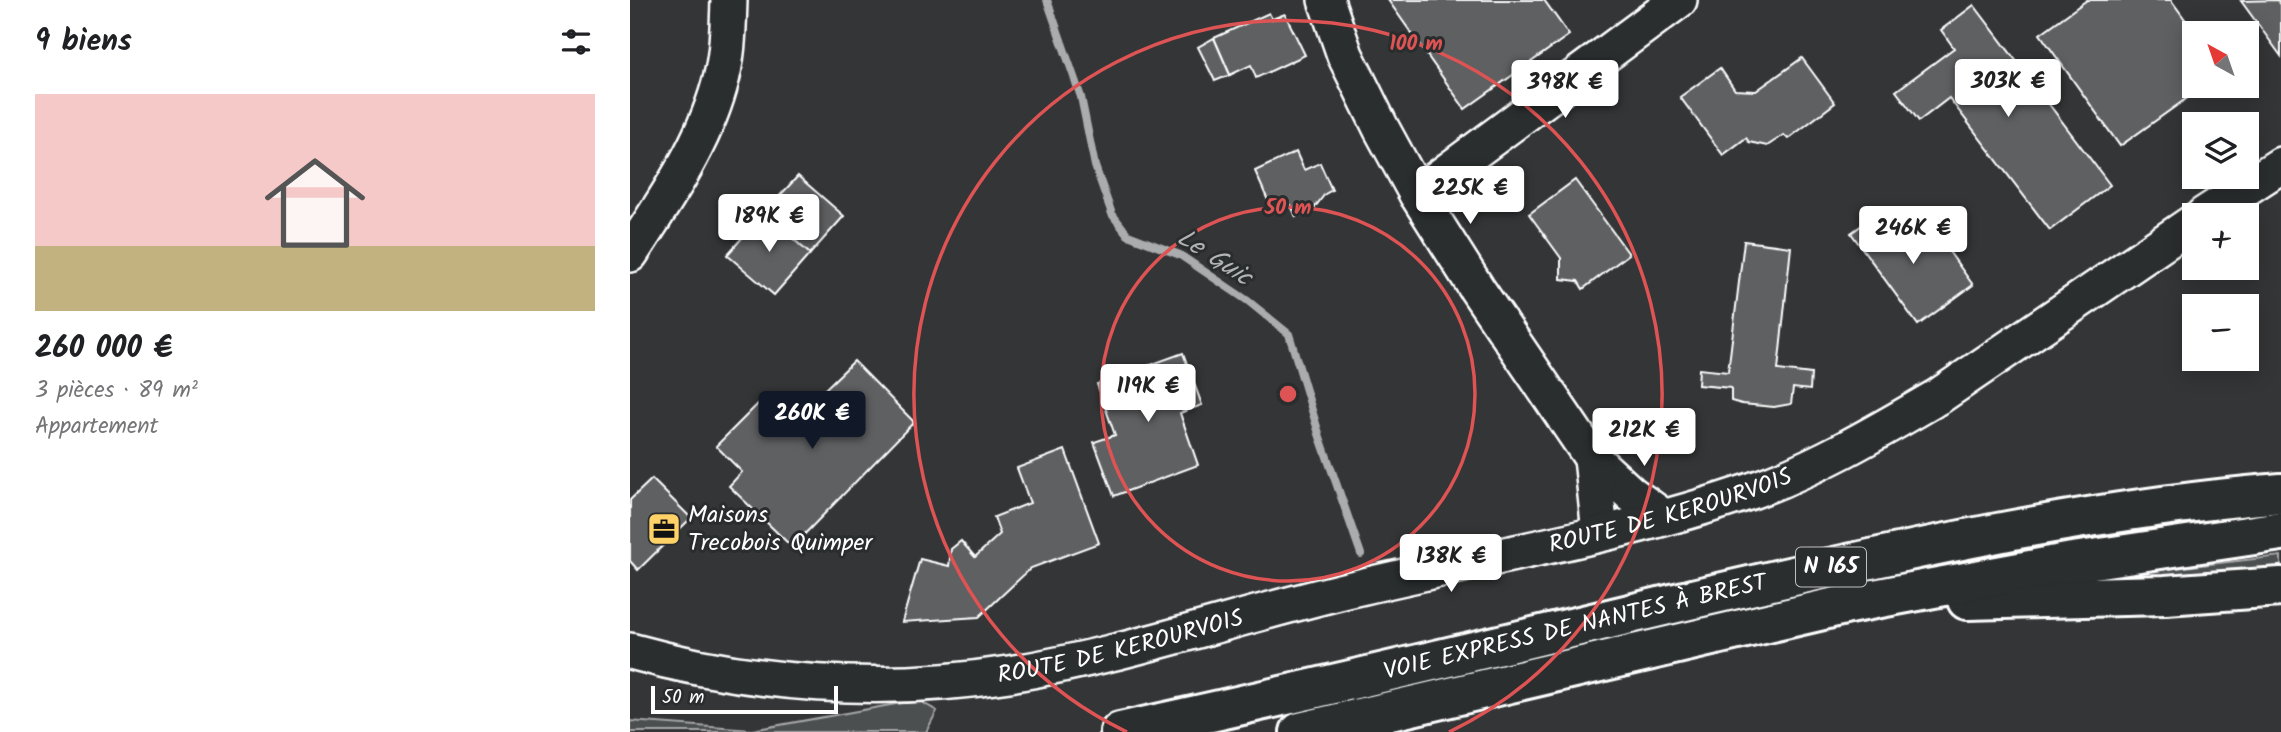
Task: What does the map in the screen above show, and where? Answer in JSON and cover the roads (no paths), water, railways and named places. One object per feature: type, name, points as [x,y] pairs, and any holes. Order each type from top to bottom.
[{"type":"highway","points":[[2235,497],[2281,485]]},
{"type":"highway","name":"VOIE EXPRESS DE NANTES À BREST","points":[[1120,732],[1812,571],[2009,531],[2235,497],[2281,493]]},
{"type":"highway","name":"VOIE EXPRESS DE NANTES À BREST","points":[[1300,732],[1853,603],[2073,562],[2281,531]]},
{"type":"highway","points":[[1853,603],[2165,595],[2281,587]]},
{"type":"street","points":[[630,254],[704,129],[720,85],[727,45],[729,0]]},
{"type":"street","points":[[1326,0],[1345,55],[1418,194],[1500,324],[1592,458],[1631,494],[1662,517]]},
{"type":"street","points":[[1418,194],[1679,0]]},
{"type":"street","points":[[2222,203],[2281,164]]},
{"type":"street","name":"ROUTE DE KEROURVOIS","points":[[630,651],[764,678],[836,684],[951,682],[1046,667],[1350,589],[1662,517],[1754,490],[1835,455],[1901,419],[1940,396],[2182,230]]},
{"type":"street","points":[[1592,458],[1600,532]]},
{"type":"waterway","name":"Le Guic","points":[[1047,0],[1081,97],[1095,166],[1112,214],[1128,235],[1180,255],[1248,301],[1289,334],[1320,437],[1361,554]]},
{"type":"place","name":"Maisons Trecobois Quimper","points":[[664,529]]}]
